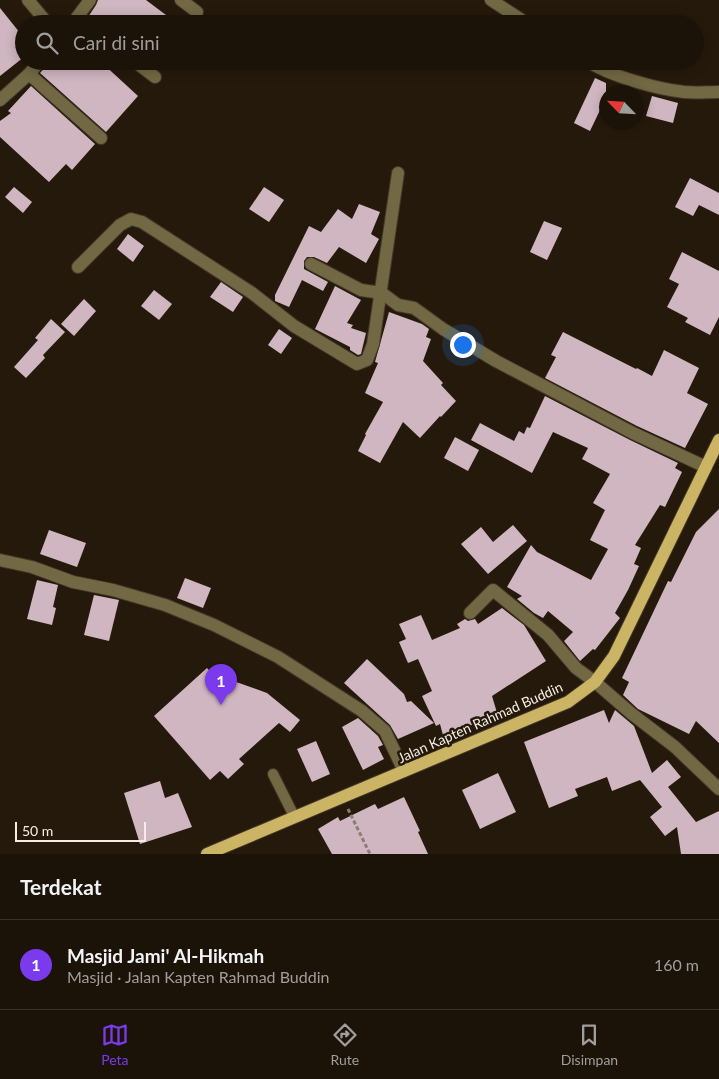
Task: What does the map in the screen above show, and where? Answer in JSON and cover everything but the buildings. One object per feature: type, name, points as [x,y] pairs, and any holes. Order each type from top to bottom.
[{"type":"main road","name":"Jalan Kapten Rahmad Buddin","points":[[207,854],[568,702],[595,682],[614,656],[719,440]]},
{"type":"street","points":[[28,0],[40,15]]},
{"type":"street","points":[[81,15],[90,0]]},
{"type":"street","points":[[181,0],[198,12]]},
{"type":"street","points":[[491,0],[514,15]]},
{"type":"street","points":[[0,99],[32,70]]},
{"type":"street","points":[[146,70],[155,77]]},
{"type":"street","points":[[603,70],[651,85],[684,92],[719,92]]},
{"type":"street","points":[[29,74],[101,138]]},
{"type":"street","points":[[78,267],[120,225],[131,218],[142,222],[252,293],[294,326],[357,364],[367,360],[373,344],[398,173]]},
{"type":"street","points":[[310,264],[360,290],[382,292],[398,305],[414,308],[443,329],[496,361],[633,433],[706,467]]},
{"type":"street","points":[[0,560],[32,567],[72,582],[113,590],[165,605],[214,625],[278,657],[362,712],[385,731],[404,771]]},
{"type":"street","points":[[470,613],[493,590],[548,636],[576,668],[675,747],[719,789]]},
{"type":"lane","points":[[273,774],[294,816]]},
{"type":"path","points":[[343,797],[370,854]]},
{"type":"place","name":"Masjid Jami' Al-Hikmah","points":[[221,705]]}]
